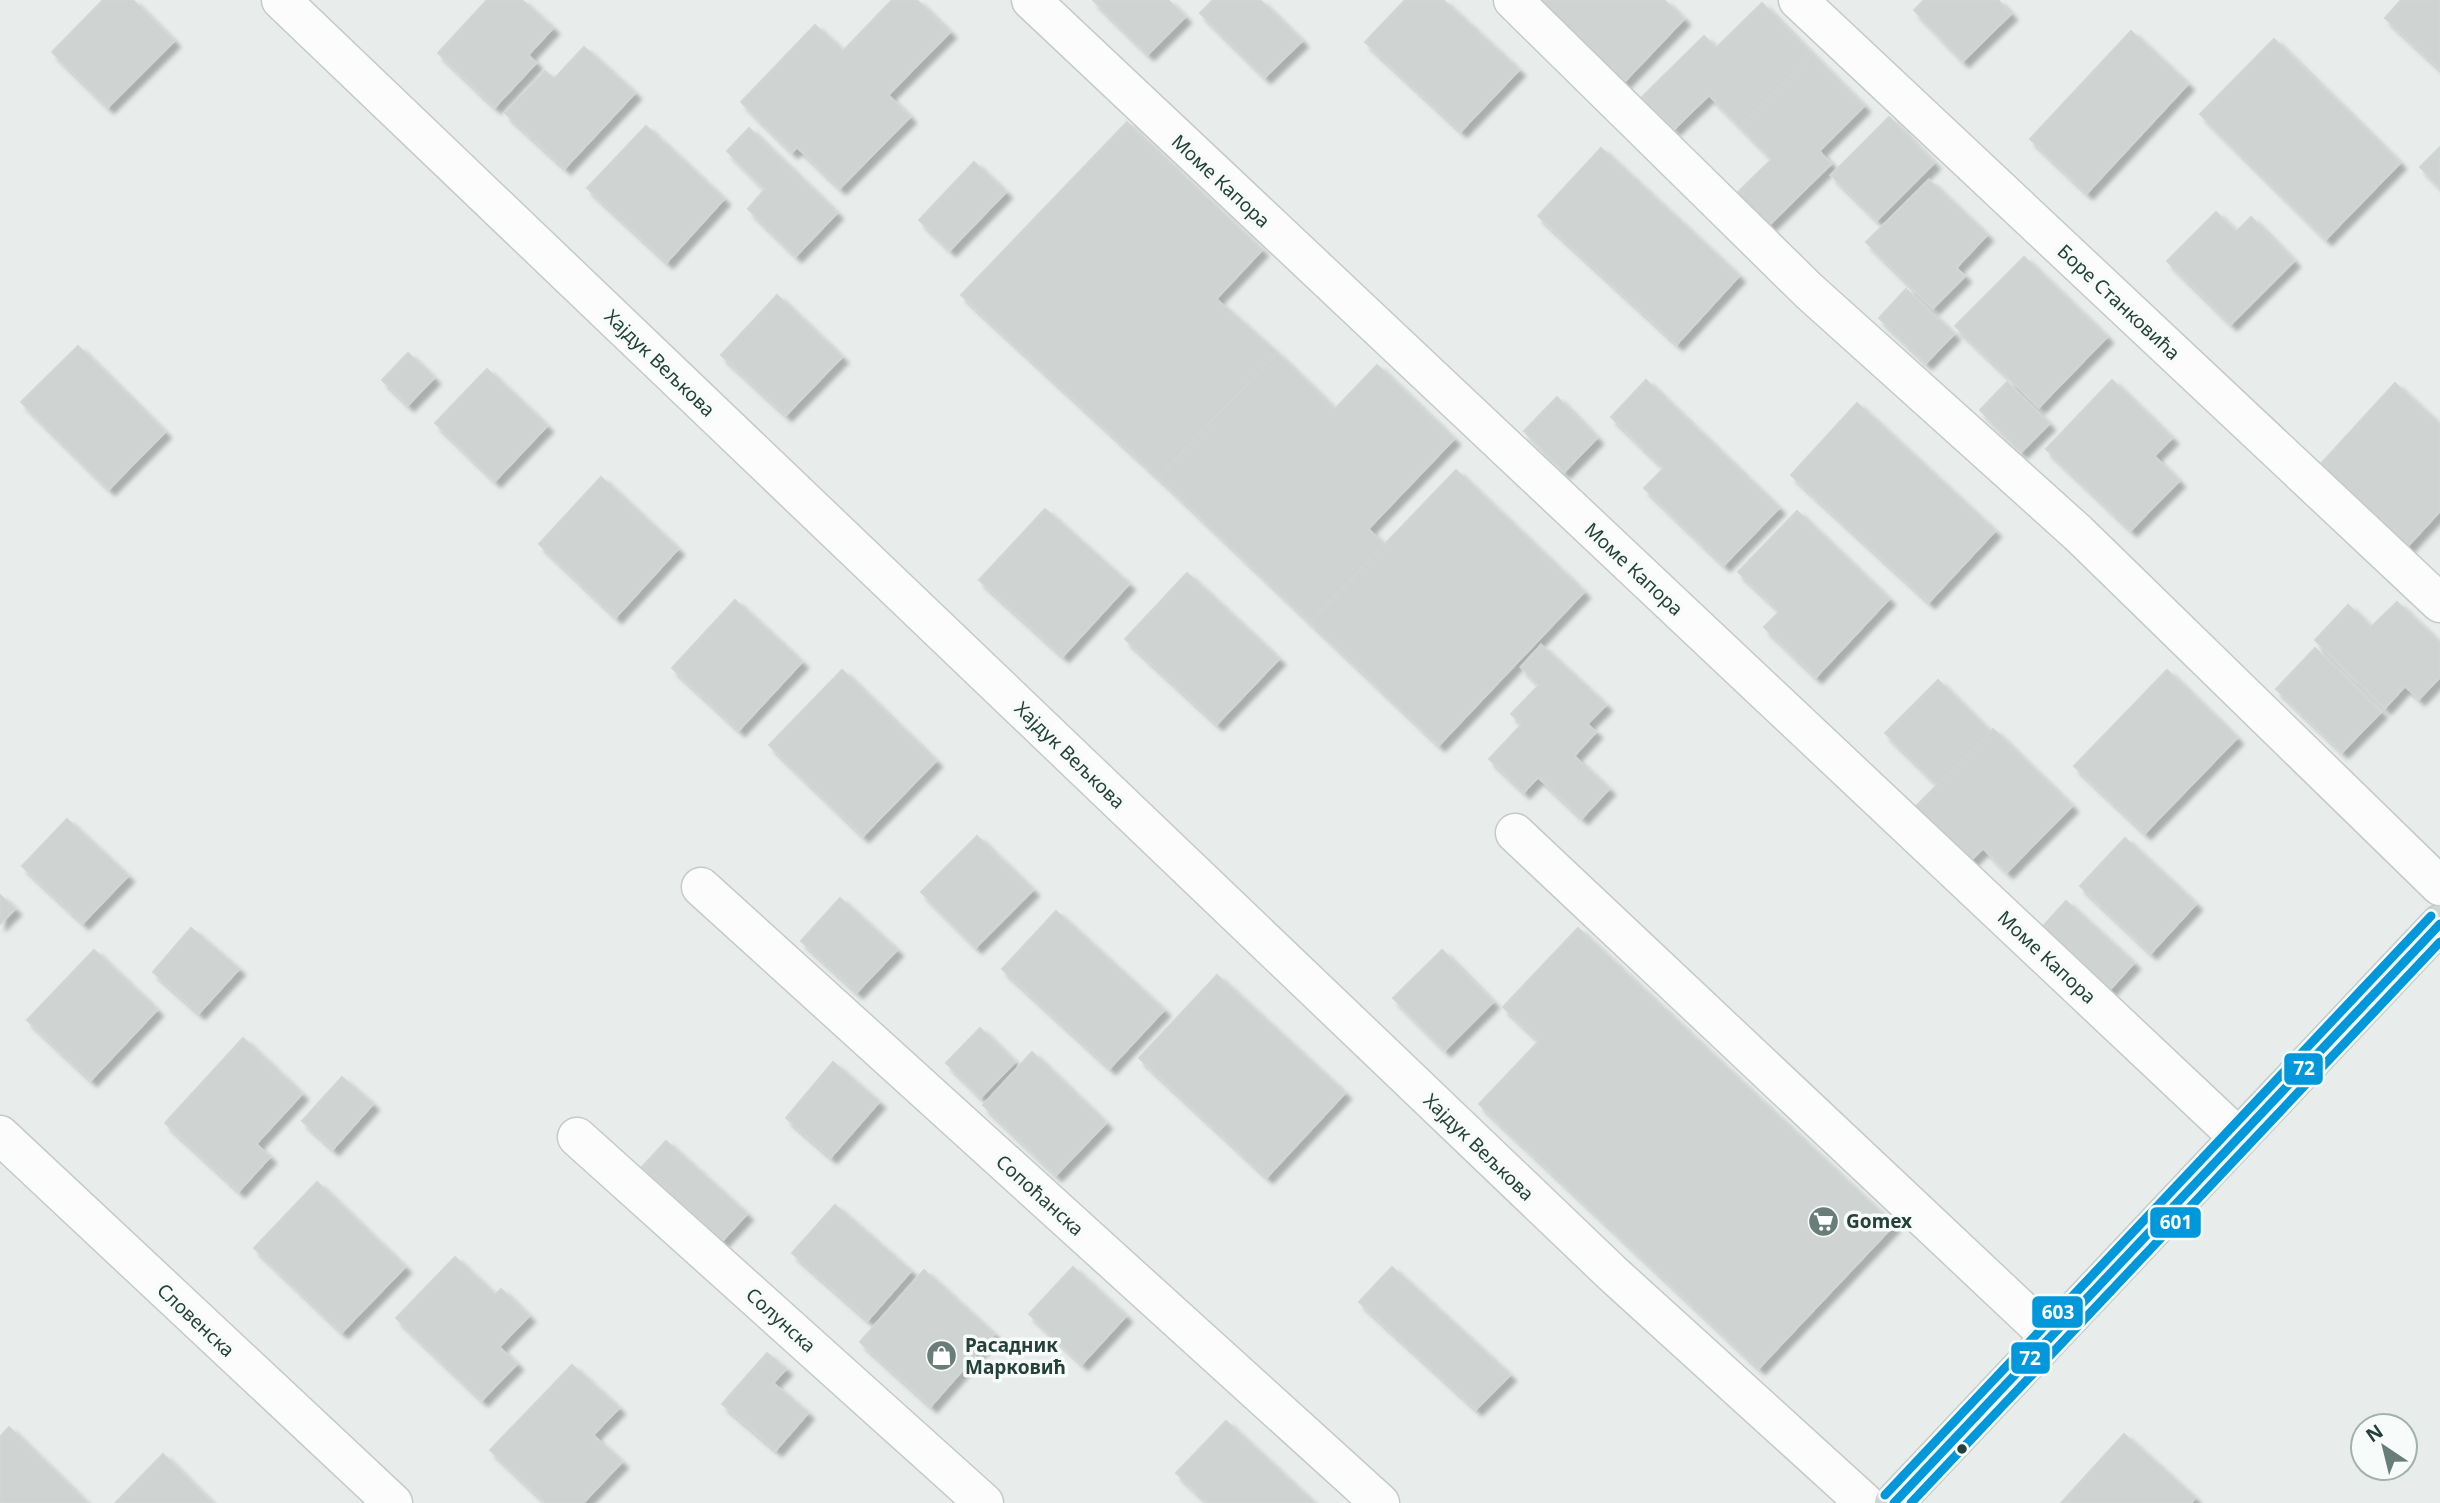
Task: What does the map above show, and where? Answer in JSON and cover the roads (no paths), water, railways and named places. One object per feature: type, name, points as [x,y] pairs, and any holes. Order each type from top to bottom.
[{"type":"main road","points":[[1894,1503],[2440,924]]},
{"type":"street","name":"Хајдук Вељкова","points":[[281,0],[1603,1265],[1865,1503]]},
{"type":"street","name":"Моме Капора","points":[[1031,0],[2238,1137]]},
{"type":"street","points":[[1513,0],[1809,291],[2078,533],[2440,886]]},
{"type":"street","name":"Боре Станковића","points":[[1798,0],[2440,603]]},
{"type":"street","points":[[1515,833],[2049,1336]]},
{"type":"street","name":"Сопоћанска","points":[[701,887],[1380,1503]]},
{"type":"street","name":"Словенска","points":[[0,1135],[393,1503]]},
{"type":"street","name":"Солунска","points":[[577,1137],[984,1503]]},
{"type":"place","name":"Gomex","points":[[1823,1221]]},
{"type":"place","name":"Расадник Марковић","points":[[942,1356]]}]
